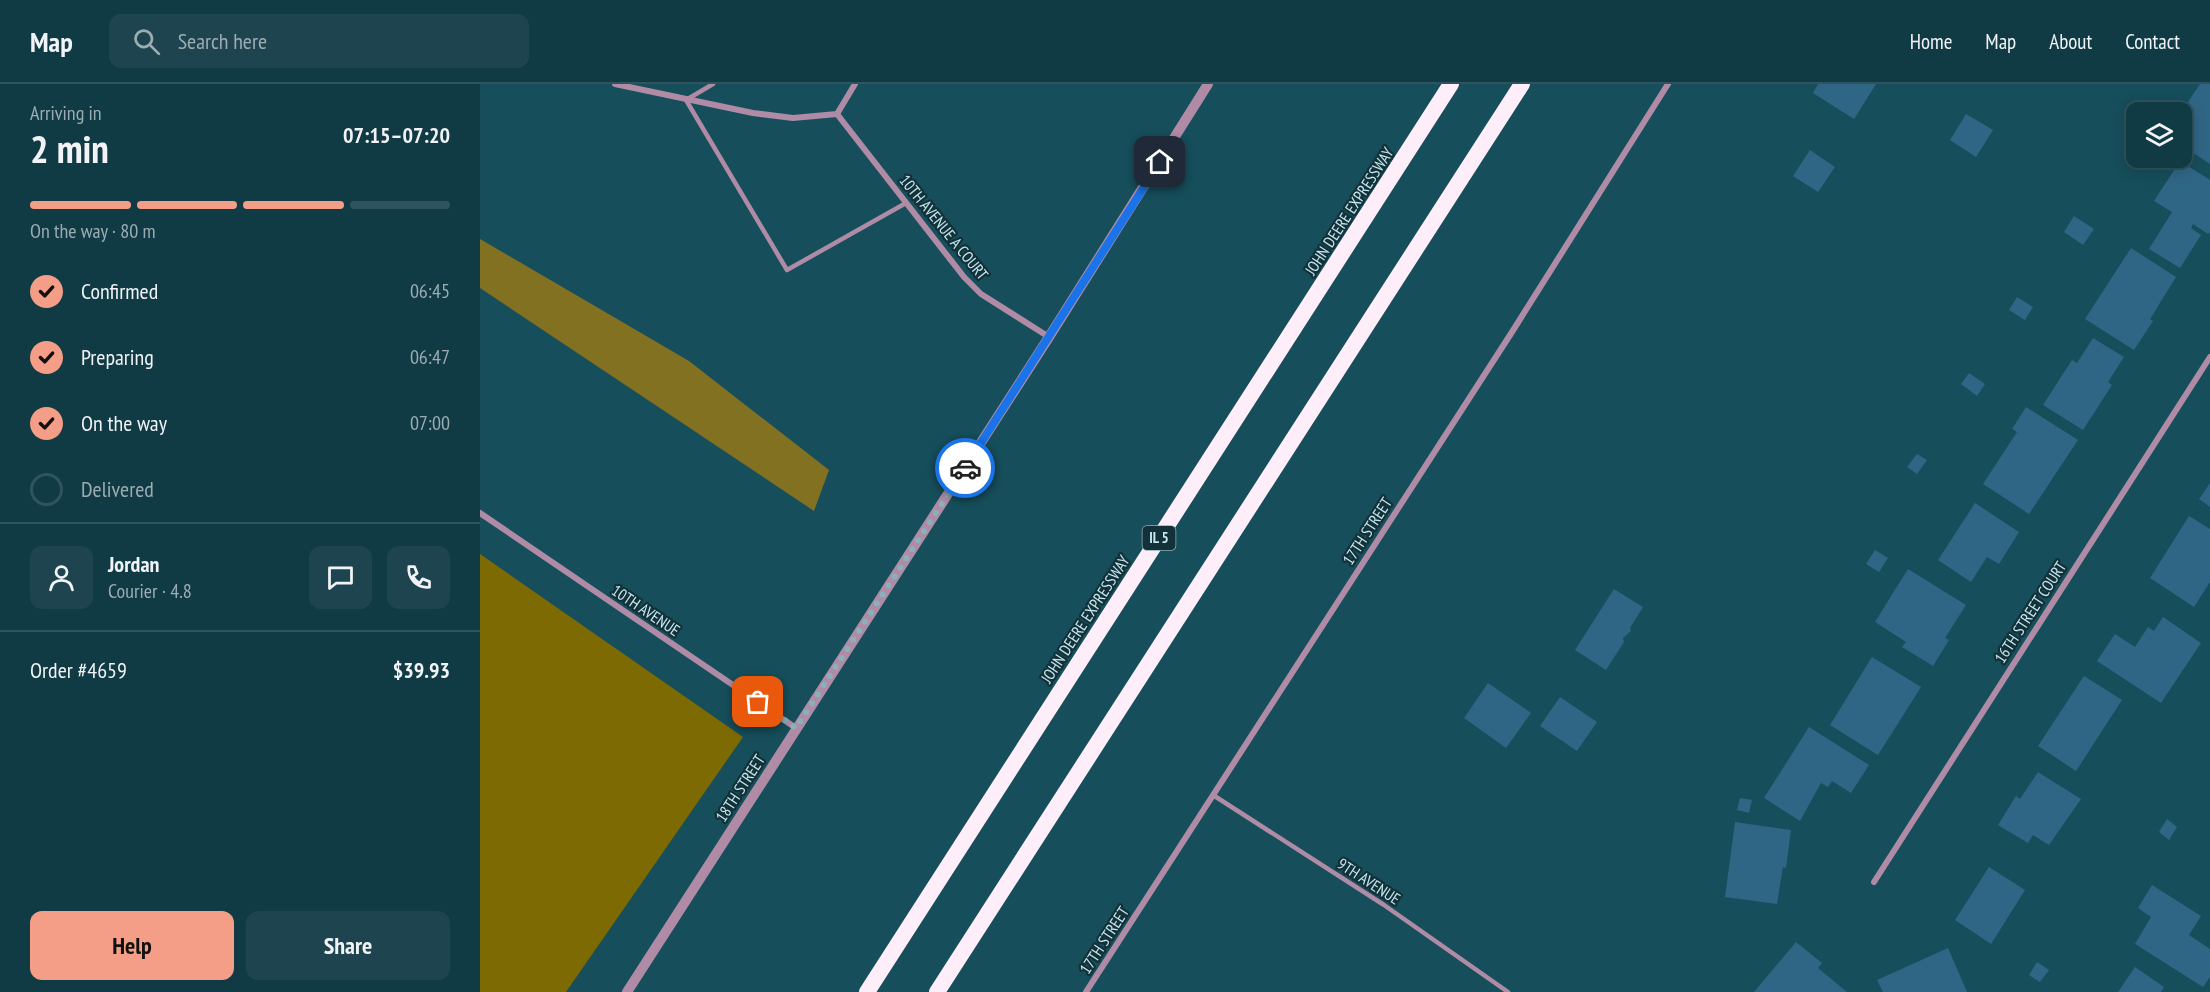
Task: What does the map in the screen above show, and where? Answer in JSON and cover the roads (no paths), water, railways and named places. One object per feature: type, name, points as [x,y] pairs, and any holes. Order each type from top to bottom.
[{"type":"highway","name":"JOHN DEERE EXPRESSWAY","points":[[867,992],[1451,84]]},
{"type":"highway","points":[[937,992],[1522,84]]},
{"type":"street","points":[[615,84],[686,100],[794,118],[837,114],[855,84]]},
{"type":"street","name":"18TH STREET","points":[[627,992],[1049,337],[1208,84]]},
{"type":"street","name":"17TH STREET","points":[[1086,992],[1512,332],[1668,84]]},
{"type":"street","name":"10TH AVENUE A COURT","points":[[837,114],[963,277],[981,294],[1049,337]]},
{"type":"street","name":"16TH STREET COURT","points":[[1874,882],[2210,357]]},
{"type":"street","name":"10TH AVENUE","points":[[480,513],[796,728]]},
{"type":"lane","points":[[713,84],[686,100],[787,270],[906,202]]},
{"type":"lane","name":"9TH AVENUE","points":[[1213,795],[1384,905],[1508,992]]}]
